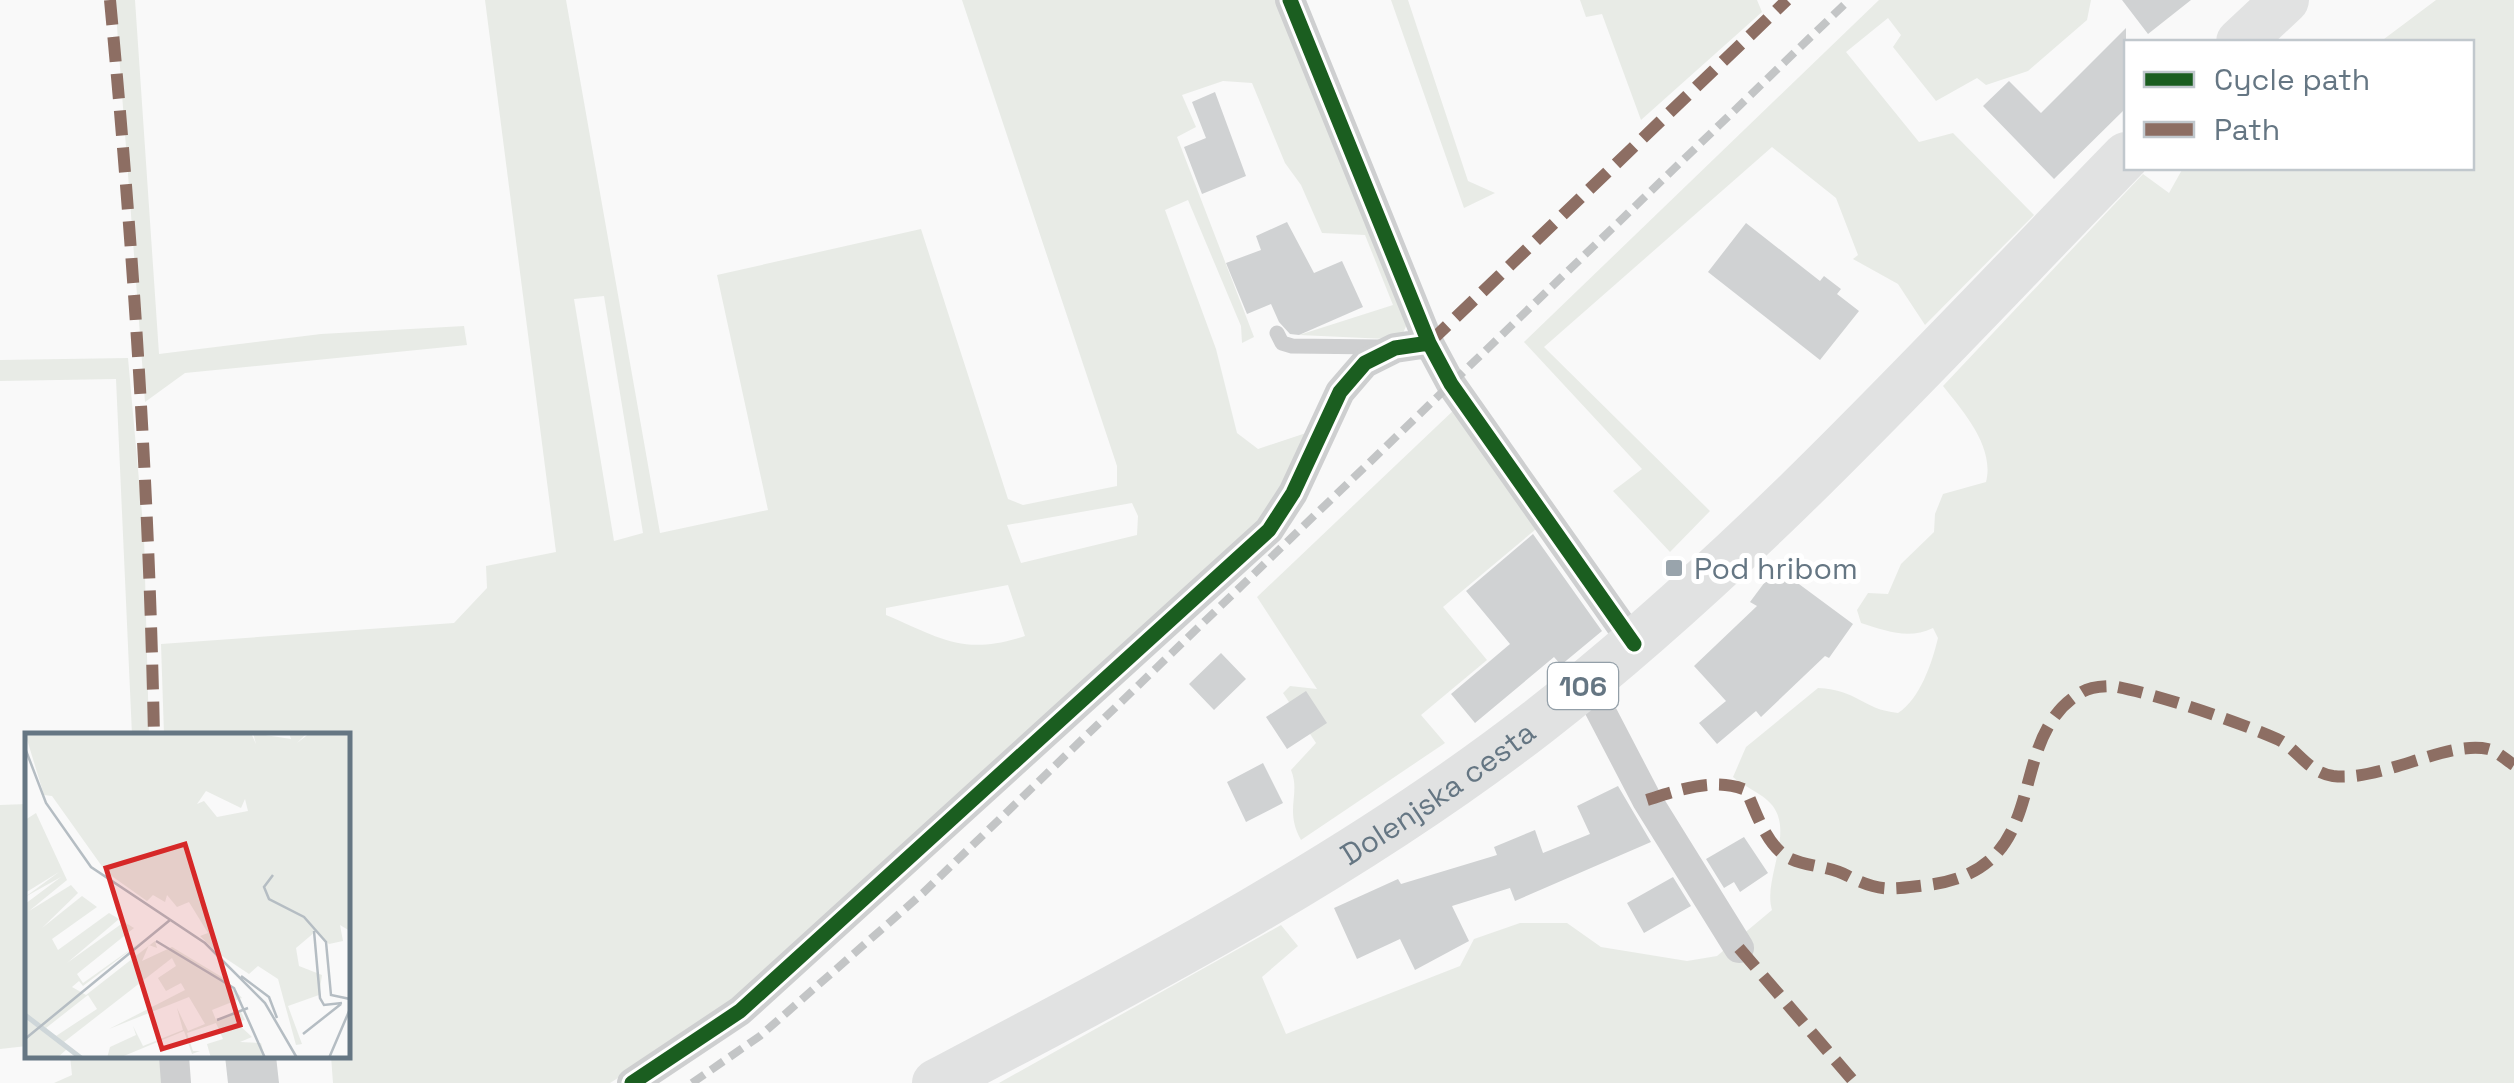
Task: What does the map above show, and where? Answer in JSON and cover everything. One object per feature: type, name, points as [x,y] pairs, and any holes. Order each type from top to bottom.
[{"type":"main road","points":[[2242,40],[2284,0]]},
{"type":"main road","name":"Dolenjska cesta","points":[[936,1083],[1175,954],[1346,853],[1438,795],[1586,683],[1634,644],[1835,458],[2124,158]]},
{"type":"street","points":[[1290,0],[1429,343],[1451,384],[1634,644]]},
{"type":"street","points":[[632,1083],[740,1011],[1268,530],[1293,493],[1340,392],[1364,363],[1395,348],[1429,343]]},
{"type":"street","points":[[1586,683],[1647,800],[1739,948]]},
{"type":"street","points":[[174,1058],[176,1083]]},
{"type":"lane","points":[[1276,333],[1282,343],[1292,346],[1395,348]]},
{"type":"shaded area","points":[[115,0],[135,0],[159,354],[321,334],[464,326],[467,345],[185,373],[145,402]]},
{"type":"shaded area","points":[[485,0],[566,0],[660,533],[768,510],[717,275],[921,229],[1008,499],[1023,505],[1117,486],[1117,466],[962,0],[1283,0],[1408,322],[1403,333],[1387,339],[1299,335],[1393,305],[1365,235],[1322,233],[1301,185],[1285,163],[1252,83],[1223,81],[1182,95],[1196,127],[1177,137],[1254,337],[1242,343],[1241,326],[1188,200],[1165,210],[1216,349],[1237,433],[1258,449],[1306,433],[1287,480],[1259,520],[713,1018],[610,1083],[333,1083],[331,1058],[350,1058],[350,733],[164,733],[161,644],[454,623],[487,588],[486,566],[556,552]],"holes":[[[604,296],[643,533],[614,541],[574,299]],[[1132,503],[1138,516],[1137,535],[1021,563],[1007,525]],[[1008,585],[1025,636],[1004,642],[954,642],[886,615],[886,608]]]},
{"type":"shaded area","points":[[1391,0],[1408,0],[1468,181],[1495,193],[1464,208]]},
{"type":"shaded area","points":[[1580,0],[1757,0],[1762,12],[1641,120],[1602,14],[1586,17]]},
{"type":"shaded area","points":[[1879,0],[2091,0],[2087,20],[2028,71],[1986,85],[1977,78],[1936,101],[1893,47],[1901,35],[1888,18],[1846,52],[1919,142],[1953,133],[2034,215],[1925,325],[1898,284],[1853,259],[1858,255],[1836,198],[1772,147],[1544,347],[1710,511],[1670,552],[1613,491],[1642,469],[1524,342]]},
{"type":"shaded area","points":[[2436,0],[2514,0],[2514,1083],[999,1083],[1281,925],[1298,946],[1262,977],[1286,1034],[1460,966],[1474,939],[1520,923],[1567,923],[1601,947],[1687,961],[1717,956],[1772,910],[1770,897],[1780,824],[1767,800],[1733,777],[1746,747],[1818,688],[1843,692],[1876,708],[1898,713],[1913,699],[1929,669],[1938,638],[1933,628],[1906,634],[1889,631],[1861,623],[1857,610],[1868,593],[1888,594],[1901,564],[1934,532],[1935,514],[1943,494],[1986,482],[1988,469],[1982,443],[1943,386],[2143,174],[2169,193],[2182,170],[2474,170],[2474,40],[2383,40]]},
{"type":"shaded area","points":[[128,358],[144,536],[149,733],[132,733],[116,379],[0,381],[0,360]]},
{"type":"shaded area","points":[[1456,408],[1542,524],[1443,607],[1487,660],[1421,715],[1445,743],[1301,840],[1294,820],[1291,770],[1316,743],[1283,693],[1290,686],[1317,689],[1257,597]]},
{"type":"shaded area","points":[[25,804],[25,1046],[0,1049],[0,805]]},
{"type":"shaded area","points":[[70,1058],[162,1058],[164,1083],[54,1083],[72,1075]]},
{"type":"building","points":[[2122,0],[2191,0],[2148,34]]},
{"type":"building","points":[[2126,28],[2124,110],[2054,179],[1983,106],[2009,81],[2041,113]]},
{"type":"building","points":[[1215,92],[1246,176],[1202,194],[1184,147],[1206,138],[1192,102]]},
{"type":"building","points":[[1287,222],[1314,273],[1342,261],[1363,307],[1299,335],[1290,334],[1279,322],[1271,304],[1247,314],[1226,263],[1261,250],[1256,236]]},
{"type":"building","points":[[1746,223],[1820,281],[1824,276],[1841,289],[1837,294],[1859,311],[1820,360],[1708,272]]},
{"type":"building","points":[[1533,534],[1602,631],[1561,665],[1554,657],[1475,723],[1451,694],[1510,644],[1466,591]]},
{"type":"building","points":[[1776,567],[1853,624],[1829,658],[1825,656],[1761,717],[1756,711],[1717,744],[1699,723],[1726,701],[1694,666],[1757,606],[1750,602]]},
{"type":"building","points":[[1221,653],[1246,679],[1214,710],[1189,684]]},
{"type":"building","points":[[1306,691],[1327,723],[1287,749],[1266,717]]},
{"type":"building","points":[[1263,763],[1283,803],[1246,822],[1227,782]]},
{"type":"building","points":[[1618,786],[1651,842],[1515,901],[1510,888],[1452,906],[1469,941],[1415,970],[1400,939],[1357,959],[1334,908],[1398,879],[1401,884],[1497,855],[1494,847],[1535,830],[1543,853],[1590,834],[1577,806]]},
{"type":"building","points":[[1744,837],[1768,873],[1740,892],[1734,882],[1724,888],[1706,859]]},
{"type":"building","points":[[1673,877],[1691,906],[1644,933],[1627,903]]},
{"type":"building","points":[[225,1058],[276,1058],[279,1083],[228,1083]]},
{"type":"railway","points":[[692,1083],[760,1036],[923,893],[1849,0]]},
{"type":"marked path","points":[[110,0],[139,368],[154,733]]},
{"type":"marked path","points":[[1429,343],[1787,0]]},
{"type":"marked path","points":[[1647,800],[1709,785],[1746,790],[1763,829],[1783,854],[1869,885],[1896,888],[1928,885],[1969,874],[1996,854],[2013,829],[2042,740],[2057,713],[2082,692],[2095,688],[2114,686],[2135,691],[2242,725],[2277,739],[2316,770],[2333,776],[2372,773],[2472,748],[2491,750],[2514,765]]},
{"type":"marked path","points":[[1739,948],[1855,1083]]},
{"type":"cycle path","points":[[1290,0],[1429,343],[1451,384],[1634,644]]},
{"type":"cycle path","points":[[632,1083],[740,1011],[1269,530],[1293,493],[1340,392],[1365,363],[1395,348],[1429,343]]},
{"type":"place","name":"Pod hribom","points":[[1674,568]]}]
